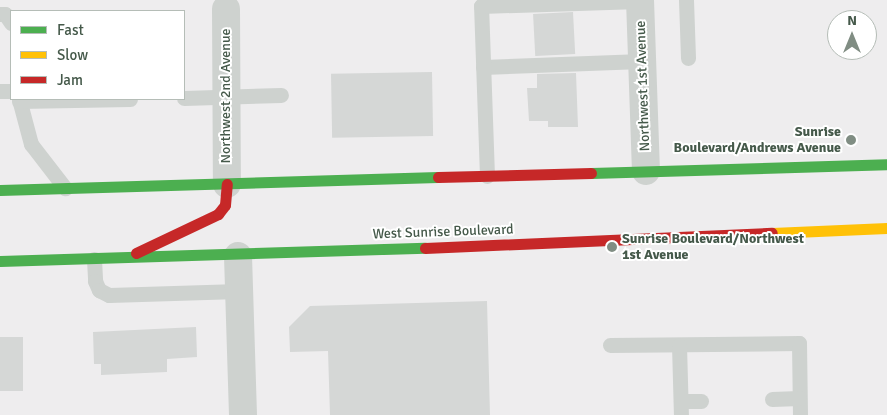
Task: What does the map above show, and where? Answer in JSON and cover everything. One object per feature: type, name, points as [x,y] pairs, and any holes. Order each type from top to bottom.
[{"type":"main road","points":[[0,190],[887,164]]},
{"type":"main road","points":[[123,258],[218,214],[225,205],[227,184]]},
{"type":"main road","name":"West Sunrise Boulevard","points":[[0,261],[238,256],[887,228]]},
{"type":"street","name":"Northwest 1st Avenue","points":[[640,0],[646,171]]},
{"type":"street","name":"Northwest 2nd Avenue","points":[[226,9],[227,184]]},
{"type":"street","points":[[238,256],[243,415]]},
{"type":"lane","points":[[487,176],[481,6],[640,0]]},
{"type":"lane","points":[[686,0],[688,58]]},
{"type":"lane","points":[[0,14],[5,14],[10,22]]},
{"type":"lane","points":[[483,67],[642,60]]},
{"type":"lane","points":[[185,98],[280,94]]},
{"type":"lane","points":[[17,100],[31,144],[65,188]]},
{"type":"lane","points":[[94,259],[95,281],[99,290],[109,295],[239,291]]},
{"type":"lane","points":[[610,345],[799,342],[800,415]]},
{"type":"lane","points":[[679,345],[681,408],[701,401]]},
{"type":"lane","points":[[772,399],[799,398]]},
{"type":"building","points":[[573,12],[575,54],[535,56],[533,14]]},
{"type":"building","points":[[432,72],[433,136],[332,138],[331,74]]},
{"type":"building","points":[[576,73],[578,127],[548,127],[548,121],[529,121],[527,88],[537,88],[537,74]]},
{"type":"building","points":[[487,301],[490,415],[330,415],[328,351],[290,352],[289,327],[310,306]]},
{"type":"building","points":[[196,327],[197,357],[167,359],[167,372],[101,375],[101,364],[94,364],[93,332]]},
{"type":"building","points":[[0,337],[23,337],[23,391],[0,391]]},
{"type":"traffic: fast","points":[[591,173],[887,164]]},
{"type":"traffic: fast","points":[[0,190],[438,177]]},
{"type":"traffic: fast","points":[[0,261],[425,248]]},
{"type":"traffic: slow","points":[[772,233],[887,228]]},
{"type":"traffic: jam","points":[[438,177],[591,173]]},
{"type":"traffic: jam","points":[[136,253],[218,214],[225,205],[227,184]]},
{"type":"traffic: jam","points":[[425,248],[772,233]]},
{"type":"place","name":"Sunrise Boulevard/Andrews Avenue","points":[[851,140]]},
{"type":"place","name":"Sunrise Boulevard/Northwest 1st Avenue","points":[[612,247]]}]
